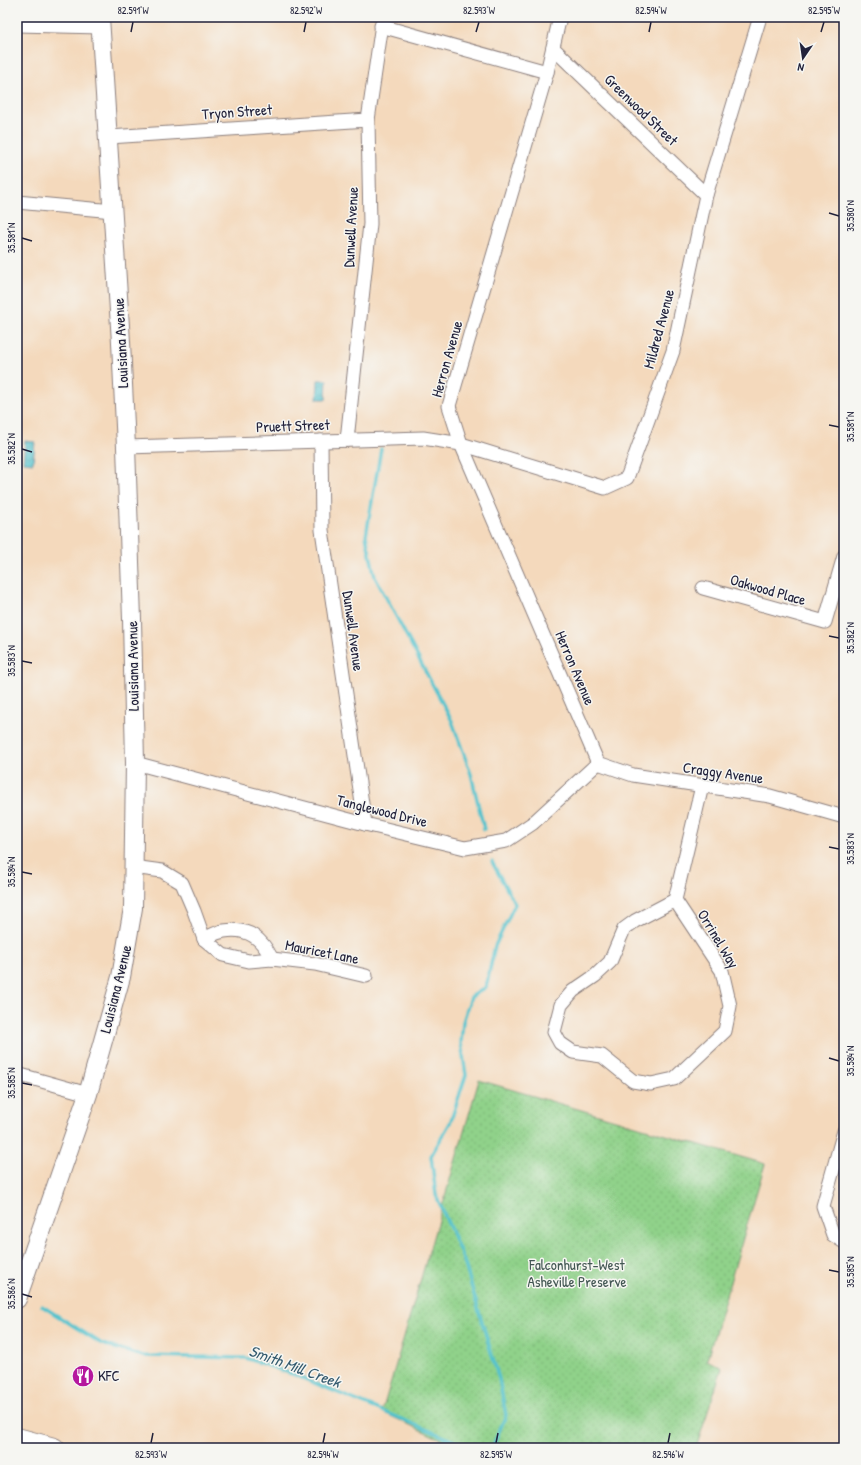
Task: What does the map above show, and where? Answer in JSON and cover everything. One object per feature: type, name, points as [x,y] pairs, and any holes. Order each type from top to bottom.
[{"type":"main road","points":[[17,1438],[54,1448]]},
{"type":"street","name":"Herron Avenue","points":[[560,17],[547,72],[449,406],[461,444],[598,763]]},
{"type":"street","name":"Mildred Avenue","points":[[461,444],[605,488],[627,478],[673,351],[706,195],[760,17]]},
{"type":"street","points":[[17,25],[101,22]]},
{"type":"street","name":"Louisiana Avenue","points":[[17,1299],[88,1094],[121,977],[133,908],[135,763],[132,611],[122,342],[101,22]]},
{"type":"street","points":[[382,22],[547,72]]},
{"type":"street","name":"Dunwell Avenue","points":[[347,440],[370,224],[368,120],[382,22]]},
{"type":"street","name":"Greenwood Street","points":[[553,48],[706,195]]},
{"type":"street","name":"Tryon Street","points":[[109,137],[368,120]]},
{"type":"street","points":[[17,202],[113,211]]},
{"type":"street","name":"Pruett Street","points":[[126,447],[424,438],[461,444]]},
{"type":"street","name":"Dunwell Avenue","points":[[321,442],[322,530],[365,824]]},
{"type":"street","name":"Oakwood Place","points":[[703,588],[825,622],[844,556]]},
{"type":"street","name":"Tanglewood Drive","points":[[135,763],[365,824],[466,848],[506,841],[533,823],[598,763]]},
{"type":"street","name":"Craggy Avenue","points":[[598,763],[633,775],[770,796],[844,817]]},
{"type":"street","points":[[675,900],[702,786]]},
{"type":"street","name":"Mauricet Lane","points":[[133,867],[162,871],[182,883],[204,939],[223,956],[249,961],[272,959],[315,964],[366,976]]},
{"type":"street","name":"Orrinel Way","points":[[675,900],[722,971],[730,1006],[725,1031],[674,1079],[651,1084],[633,1081],[602,1056],[574,1052],[560,1043],[554,1032],[561,1005],[573,991],[595,976],[610,962],[624,930],[635,921],[675,900]]},
{"type":"street","name":"Mauricet Lane","points":[[204,939],[223,931],[238,930],[254,935],[266,948],[272,959]]},
{"type":"street","points":[[17,1074],[88,1094]]},
{"type":"street","points":[[844,1131],[823,1206],[833,1235],[844,1242]]},
{"type":"green space","name":"Falconhurst-West Asheville Preserve","points":[[479,1080],[765,1164],[707,1360],[722,1368],[696,1448],[460,1448],[382,1412]]},
{"type":"water","points":[[318,380],[327,380],[326,399],[317,399]]},
{"type":"water","points":[[25,441],[35,442],[33,463],[23,462]]},
{"type":"waterway","points":[[381,449],[366,536],[375,577],[452,721],[471,774],[484,829]]},
{"type":"waterway","points":[[492,862],[515,904],[495,946],[486,987],[471,997],[463,1022],[461,1043],[466,1075],[450,1123],[431,1156],[436,1195],[464,1261],[499,1379],[506,1415],[492,1448]]},
{"type":"waterway","name":"Smith Mill Creek","points":[[42,1306],[102,1344],[143,1356],[246,1358],[292,1374],[472,1448]]},
{"type":"place","name":"KFC","points":[[83,1376]]}]
